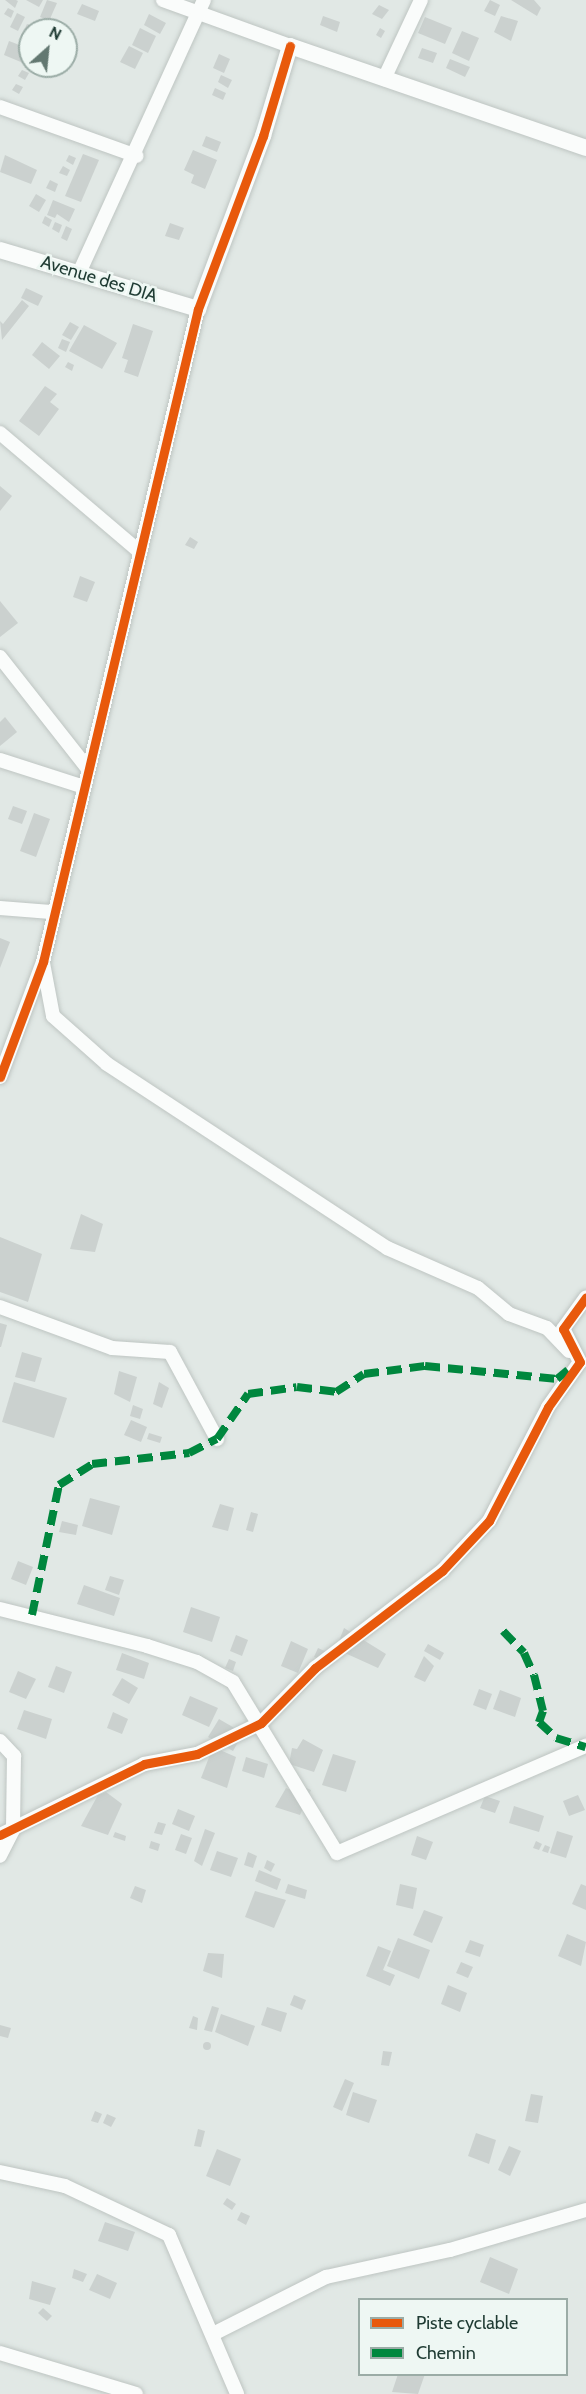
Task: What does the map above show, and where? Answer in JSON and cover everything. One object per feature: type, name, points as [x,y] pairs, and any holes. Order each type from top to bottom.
[{"type":"street","points":[[163,0],[201,6],[290,46],[586,148]]},
{"type":"street","points":[[384,79],[422,0]]},
{"type":"street","points":[[79,273],[136,156],[201,6]]},
{"type":"street","points":[[1,1074],[43,962],[51,912],[84,787],[198,309],[263,136],[290,46]]},
{"type":"street","points":[[0,107],[136,156]]},
{"type":"street","name":"Avenue des DIA","points":[[0,250],[198,309]]},
{"type":"street","points":[[0,433],[140,552]]},
{"type":"street","points":[[0,657],[88,769]]},
{"type":"street","points":[[0,760],[84,787]]},
{"type":"street","points":[[0,908],[51,912]]},
{"type":"street","points":[[43,962],[53,1016],[106,1064],[387,1248],[478,1288],[509,1314],[547,1328],[583,1364]]},
{"type":"street","points":[[583,1364],[563,1329],[586,1297]]},
{"type":"street","points":[[0,1306],[112,1348],[170,1353],[217,1439]]},
{"type":"street","points":[[7,1832],[144,1764],[197,1754],[261,1723],[315,1668],[442,1571],[489,1521],[548,1407],[583,1364]]},
{"type":"street","points":[[0,1609],[197,1662],[233,1682],[261,1723],[336,1853],[586,1746]]},
{"type":"street","points":[[0,1741],[14,1756],[7,1832],[0,1856]]},
{"type":"street","points":[[0,2172],[65,2186],[169,2235],[237,2394]]},
{"type":"street","points":[[213,2334],[326,2277],[450,2250],[586,2210]]},
{"type":"street","points":[[0,2353],[136,2394]]},
{"type":"building","points":[[5,0],[16,0],[18,1],[15,8]]},
{"type":"building","points":[[26,0],[43,0],[39,7]]},
{"type":"building","points":[[47,0],[57,3],[50,18],[40,17]]},
{"type":"building","points":[[490,0],[500,5],[495,16],[484,11]]},
{"type":"building","points":[[511,0],[534,0],[541,8],[537,16]]},
{"type":"building","points":[[82,4],[99,11],[95,21],[77,14]]},
{"type":"building","points":[[379,5],[389,10],[382,19],[372,14]]},
{"type":"building","points":[[8,8],[14,11],[11,18],[4,14]]},
{"type":"building","points":[[17,13],[25,17],[18,18],[18,31],[10,27]]},
{"type":"building","points":[[149,14],[166,23],[160,34],[144,25]]},
{"type":"building","points":[[323,16],[340,22],[337,32],[320,25]]},
{"type":"building","points":[[501,16],[518,21],[511,41],[494,32]]},
{"type":"building","points":[[425,17],[452,28],[445,44],[418,33]]},
{"type":"building","points":[[140,28],[156,36],[148,53],[132,45]]},
{"type":"building","points":[[380,28],[385,31],[381,38],[376,35]]},
{"type":"building","points":[[462,31],[479,38],[469,61],[452,53]]},
{"type":"building","points":[[9,41],[18,44],[18,61],[4,55]]},
{"type":"building","points":[[129,46],[143,53],[135,69],[120,62]]},
{"type":"building","points":[[422,48],[437,53],[433,63],[418,58]]},
{"type":"building","points":[[219,54],[230,59],[224,73],[213,68]]},
{"type":"building","points":[[450,59],[470,67],[465,77],[446,68]]},
{"type":"building","points":[[221,75],[232,80],[228,88],[218,82]]},
{"type":"building","points":[[16,84],[23,87],[19,94],[12,90]]},
{"type":"building","points":[[215,88],[226,93],[223,100],[212,95]]},
{"type":"building","points":[[206,136],[221,142],[217,152],[202,146]]},
{"type":"building","points":[[193,150],[217,160],[205,189],[191,183],[194,175],[184,170]]},
{"type":"building","points":[[83,154],[99,160],[81,202],[65,196]]},
{"type":"building","points":[[5,155],[37,170],[31,184],[0,172]]},
{"type":"building","points":[[69,155],[76,158],[73,165],[66,161]]},
{"type":"building","points":[[63,166],[70,170],[67,176],[59,173]]},
{"type":"building","points":[[50,180],[58,184],[55,192],[46,188]]},
{"type":"building","points":[[36,194],[46,200],[39,212],[29,206]]},
{"type":"building","points":[[53,200],[75,209],[69,222],[57,214],[55,218],[47,215]]},
{"type":"building","points":[[45,216],[52,220],[49,227],[42,223]]},
{"type":"building","points":[[55,222],[62,225],[59,233],[52,229]]},
{"type":"building","points":[[170,223],[184,228],[179,240],[165,236]]},
{"type":"building","points":[[66,226],[72,229],[67,241],[61,238]]},
{"type":"building","points":[[26,288],[43,296],[38,306],[21,298]]},
{"type":"building","points":[[22,300],[29,306],[2,340],[0,321],[3,324]]},
{"type":"building","points":[[70,322],[79,327],[71,340],[62,335]]},
{"type":"building","points":[[133,324],[153,331],[138,377],[124,372],[128,360],[122,358]]},
{"type":"building","points":[[84,325],[117,343],[102,369],[69,351]]},
{"type":"building","points":[[62,339],[70,342],[66,352],[58,348]]},
{"type":"building","points":[[42,342],[60,356],[49,369],[32,355]]},
{"type":"building","points":[[68,362],[74,365],[72,371],[65,367]]},
{"type":"building","points":[[45,386],[57,394],[50,402],[59,409],[39,436],[19,421]]},
{"type":"building","points":[[0,486],[12,496],[0,511]]},
{"type":"building","points":[[190,537],[198,542],[194,549],[185,545]]},
{"type":"building","points":[[80,576],[95,582],[87,602],[73,597]]},
{"type":"building","points":[[0,601],[18,623],[0,637]]},
{"type":"building","points":[[5,717],[17,732],[0,746],[0,722]]},
{"type":"building","points":[[13,806],[27,811],[22,824],[8,819]]},
{"type":"building","points":[[34,813],[50,819],[36,857],[20,851]]},
{"type":"building","points":[[0,938],[10,942],[0,968]]},
{"type":"building","points":[[81,1214],[103,1224],[95,1252],[70,1249]]},
{"type":"building","points":[[0,1237],[42,1254],[28,1302],[0,1292]]},
{"type":"building","points":[[0,1323],[7,1325],[1,1347],[0,1347]]},
{"type":"building","points":[[22,1352],[42,1358],[35,1382],[15,1377]]},
{"type":"building","points":[[119,1371],[137,1377],[130,1402],[114,1394]]},
{"type":"building","points":[[14,1382],[67,1398],[54,1438],[2,1422]]},
{"type":"building","points":[[159,1382],[169,1388],[162,1408],[153,1404]]},
{"type":"building","points":[[133,1405],[143,1409],[140,1419],[130,1416]]},
{"type":"building","points":[[131,1420],[147,1427],[141,1442],[124,1435]]},
{"type":"building","points":[[149,1433],[162,1437],[160,1443],[147,1439]]},
{"type":"building","points":[[90,1498],[120,1506],[112,1535],[82,1526]]},
{"type":"building","points":[[220,1504],[234,1508],[228,1531],[212,1527]]},
{"type":"building","points":[[251,1512],[258,1514],[253,1532],[246,1530]]},
{"type":"building","points":[[62,1521],[78,1525],[76,1535],[59,1532]]},
{"type":"building","points":[[18,1561],[33,1567],[26,1585],[11,1579]]},
{"type":"building","points":[[110,1576],[124,1580],[119,1595],[105,1590]]},
{"type":"building","points":[[84,1585],[120,1598],[114,1616],[77,1604]]},
{"type":"building","points":[[191,1607],[220,1617],[212,1642],[183,1632]]},
{"type":"building","points":[[344,1628],[386,1654],[378,1668],[336,1649]]},
{"type":"building","points":[[236,1635],[248,1640],[242,1656],[230,1651]]},
{"type":"building","points":[[291,1641],[308,1649],[298,1673],[281,1666]]},
{"type":"building","points":[[428,1644],[444,1653],[440,1660],[424,1651]]},
{"type":"building","points":[[318,1648],[329,1653],[325,1661],[314,1657]]},
{"type":"building","points":[[122,1653],[149,1663],[144,1679],[116,1670]]},
{"type":"building","points":[[424,1656],[434,1666],[425,1682],[414,1677]]},
{"type":"building","points":[[229,1659],[236,1662],[233,1671],[225,1668]]},
{"type":"building","points":[[56,1666],[72,1672],[64,1693],[48,1687]]},
{"type":"building","points":[[18,1671],[36,1679],[26,1699],[9,1692]]},
{"type":"building","points":[[122,1678],[138,1688],[129,1704],[112,1695]]},
{"type":"building","points":[[479,1689],[492,1694],[486,1710],[473,1705]]},
{"type":"building","points":[[500,1690],[521,1698],[515,1717],[493,1709]]},
{"type":"building","points":[[190,1696],[218,1708],[209,1727],[182,1715]]},
{"type":"building","points":[[24,1710],[52,1719],[46,1739],[17,1729]]},
{"type":"building","points":[[113,1712],[128,1719],[122,1734],[107,1728]]},
{"type":"building","points":[[219,1719],[243,1733],[233,1751],[208,1737]]},
{"type":"building","points":[[303,1739],[323,1750],[314,1772],[289,1764],[292,1748],[297,1749]]},
{"type":"building","points":[[213,1747],[236,1757],[227,1788],[201,1778]]},
{"type":"building","points":[[333,1754],[356,1761],[346,1792],[322,1785]]},
{"type":"building","points":[[246,1757],[268,1764],[264,1778],[242,1771]]},
{"type":"building","points":[[304,1787],[311,1790],[300,1815],[275,1807],[286,1788],[301,1794]]},
{"type":"building","points":[[106,1792],[122,1804],[108,1835],[81,1826],[98,1795]]},
{"type":"building","points":[[578,1795],[585,1810],[569,1816],[563,1801]]},
{"type":"building","points":[[485,1796],[500,1801],[495,1813],[480,1808]]},
{"type":"building","points":[[514,1806],[544,1816],[539,1832],[509,1823]]},
{"type":"building","points":[[178,1809],[195,1816],[189,1831],[172,1824]]},
{"type":"building","points":[[158,1822],[166,1824],[162,1835],[154,1833]]},
{"type":"building","points":[[205,1829],[215,1833],[202,1866],[194,1861]]},
{"type":"building","points":[[557,1831],[573,1836],[566,1858],[550,1853]]},
{"type":"building","points":[[115,1832],[126,1836],[125,1841],[113,1837]]},
{"type":"building","points":[[181,1834],[192,1838],[186,1854],[175,1850]]},
{"type":"building","points":[[417,1836],[433,1842],[426,1860],[411,1855]]},
{"type":"building","points":[[151,1841],[160,1844],[158,1851],[149,1848]]},
{"type":"building","points":[[536,1841],[542,1844],[539,1850],[533,1848]]},
{"type":"building","points":[[545,1845],[550,1847],[548,1853],[542,1851]]},
{"type":"building","points":[[217,1851],[238,1858],[231,1877],[210,1870]]},
{"type":"building","points":[[248,1852],[257,1856],[253,1868],[244,1865]]},
{"type":"building","points":[[267,1860],[275,1864],[271,1872],[264,1868]]},
{"type":"building","points":[[259,1870],[281,1879],[277,1890],[255,1881]]},
{"type":"building","points":[[288,1884],[307,1890],[305,1899],[285,1893]]},
{"type":"building","points":[[400,1884],[417,1888],[413,1909],[396,1905]]},
{"type":"building","points":[[581,1884],[586,1886],[586,1910],[572,1904]]},
{"type":"building","points":[[135,1886],[146,1890],[142,1903],[130,1898]]},
{"type":"building","points":[[255,1891],[286,1900],[274,1928],[245,1917]]},
{"type":"building","points":[[424,1910],[443,1917],[432,1943],[413,1935]]},
{"type":"building","points":[[567,1934],[586,1942],[581,1966],[558,1956]]},
{"type":"building","points":[[398,1938],[430,1950],[419,1979],[387,1966]]},
{"type":"building","points":[[470,1940],[484,1945],[480,1957],[465,1952]]},
{"type":"building","points":[[378,1946],[391,1951],[383,1970],[395,1975],[390,1986],[366,1976]]},
{"type":"building","points":[[208,1953],[224,1954],[222,1978],[203,1971]]},
{"type":"building","points":[[461,1962],[473,1967],[468,1978],[456,1973]]},
{"type":"building","points":[[448,1985],[467,1993],[460,2012],[441,2004]]},
{"type":"building","points":[[294,1995],[306,2000],[302,2010],[290,2005]]},
{"type":"building","points":[[212,2006],[219,2008],[212,2032],[204,2030]]},
{"type":"building","points":[[267,2007],[287,2013],[281,2032],[261,2025]]},
{"type":"building","points":[[221,2014],[255,2026],[248,2046],[215,2032]]},
{"type":"building","points":[[193,2016],[198,2018],[197,2030],[189,2028]]},
{"type":"building","points":[[0,2025],[11,2028],[8,2038],[0,2036]]},
{"type":"building","points":[[207,2042],[211,2046],[207,2050],[203,2046]]},
{"type":"building","points":[[383,2051],[392,2052],[389,2066],[381,2065]]},
{"type":"building","points":[[345,2079],[354,2083],[342,2111],[333,2107]]},
{"type":"building","points":[[353,2092],[377,2100],[369,2123],[346,2115]]},
{"type":"building","points":[[531,2094],[543,2096],[538,2123],[525,2121]]},
{"type":"building","points":[[95,2111],[102,2114],[98,2123],[91,2121]]},
{"type":"building","points":[[107,2114],[116,2118],[111,2127],[103,2123]]},
{"type":"building","points":[[198,2129],[205,2131],[201,2147],[194,2146]]},
{"type":"building","points":[[476,2133],[496,2140],[489,2164],[468,2156]]},
{"type":"building","points":[[509,2146],[521,2151],[510,2176],[498,2170]]},
{"type":"building","points":[[217,2149],[241,2159],[230,2186],[206,2176]]},
{"type":"building","points":[[227,2198],[236,2204],[232,2210],[223,2204]]},
{"type":"building","points":[[241,2212],[250,2216],[246,2225],[237,2220]]},
{"type":"building","points":[[105,2222],[135,2232],[128,2251],[98,2241]]},
{"type":"building","points":[[490,2257],[518,2269],[509,2294],[480,2282]]},
{"type":"building","points":[[74,2269],[87,2274],[83,2282],[72,2278]]},
{"type":"building","points":[[97,2274],[117,2283],[110,2299],[89,2290]]},
{"type":"building","points":[[32,2281],[56,2288],[50,2305],[29,2299]]},
{"type":"building","points":[[43,2308],[52,2316],[47,2321],[38,2313]]},
{"type":"building","points":[[397,2376],[424,2376],[418,2394],[392,2392]]},
{"type":"marked path","points":[[32,1615],[59,1485],[92,1464],[189,1453],[217,1439],[248,1394],[297,1387],[336,1392],[364,1374],[425,1366],[557,1379],[568,1370]]},
{"type":"marked path","points":[[503,1631],[524,1653],[534,1675],[543,1711],[539,1722],[556,1738],[586,1747]]},
{"type":"cycle path","points":[[0,1077],[43,962],[198,309],[263,136],[290,46]]},
{"type":"cycle path","points":[[0,1835],[144,1764],[197,1754],[261,1723],[315,1668],[442,1571],[489,1521],[548,1407],[580,1362],[563,1329],[586,1297]]}]
